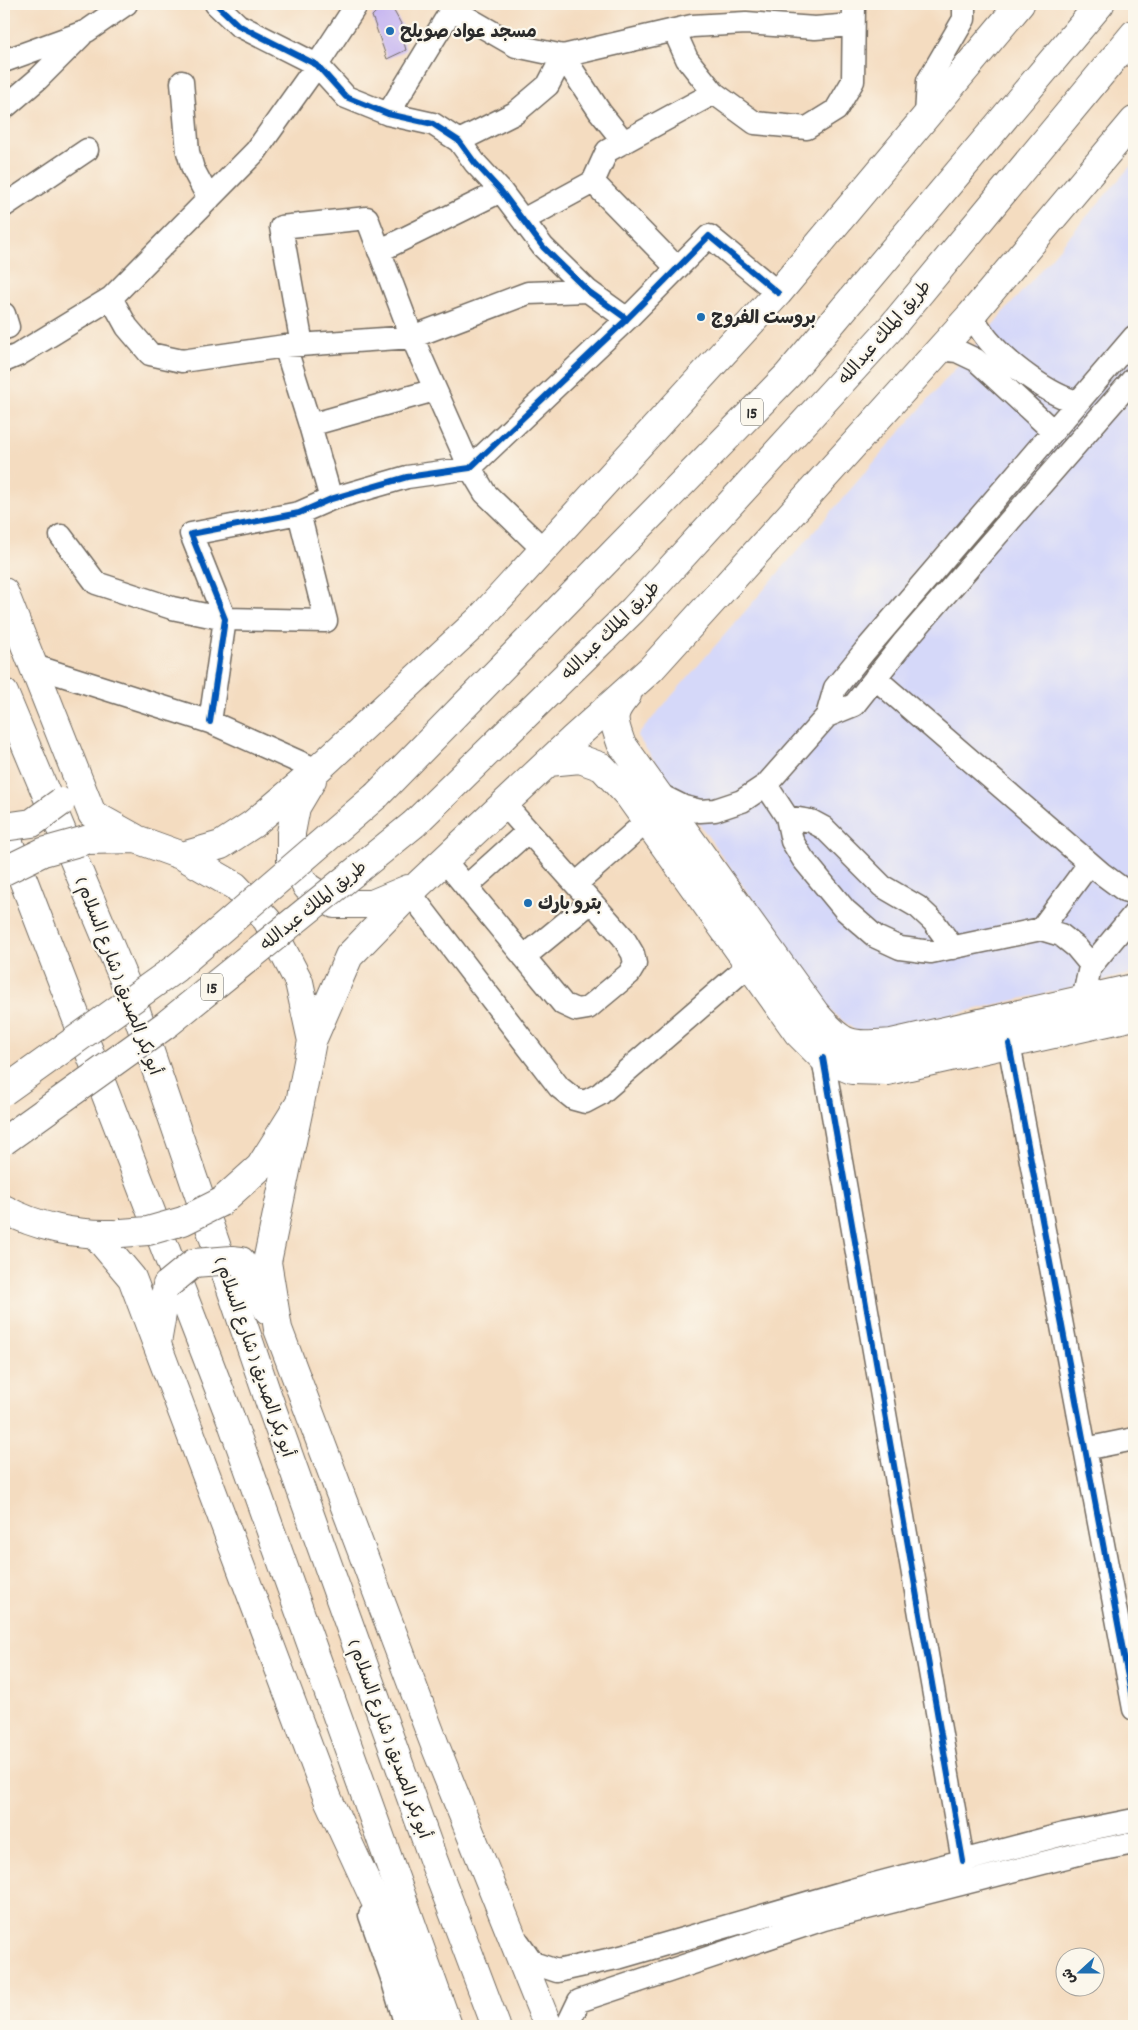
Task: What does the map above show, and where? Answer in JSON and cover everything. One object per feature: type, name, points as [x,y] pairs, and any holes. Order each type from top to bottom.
[{"type":"main road","points":[[183,856],[222,845],[253,824],[318,770],[480,619],[778,293],[1020,4]]},
{"type":"main road","name":"15","points":[[4,1091],[176,968],[378,795],[788,375],[1100,4]]},
{"type":"main road","name":"طريق الملك عبدالله","points":[[4,1141],[166,1024],[414,824],[633,610],[869,352],[1134,34]]},
{"type":"main road","points":[[1134,121],[971,314],[616,708],[614,722],[620,743],[815,1013],[834,1036],[858,1045],[892,1043],[1134,988]]},
{"type":"main road","points":[[4,592],[92,814],[136,839],[183,856],[235,886],[267,920],[299,982],[312,1041]]},
{"type":"main road","points":[[278,1329],[267,1262],[312,1041],[349,956],[412,889],[651,669]]},
{"type":"main road","name":"( شارع السلام ) أبو بكر الصديق","points":[[4,693],[132,999],[274,1415],[432,1859],[496,2026]]},
{"type":"main road","points":[[549,762],[580,759],[602,767],[629,796],[798,1034],[823,1058],[852,1070],[887,1071],[1134,1016]]},
{"type":"main road","points":[[69,760],[66,788],[61,802],[32,823],[4,829],[230,1417],[448,2026]]},
{"type":"main road","points":[[318,770],[296,807],[291,833],[291,862],[308,887],[334,904],[372,904],[412,889]]},
{"type":"main road","points":[[4,871],[43,852],[86,840],[136,839]]},
{"type":"main road","points":[[4,1232],[49,1227],[108,1234],[148,1231],[183,1221],[221,1202],[260,1167],[300,1103]]},
{"type":"main road","points":[[4,1209],[49,1227]]},
{"type":"main road","points":[[108,1234],[132,1278],[328,1799],[432,2026]]},
{"type":"main road","points":[[157,1343],[168,1285],[194,1263],[242,1261],[278,1329],[436,1748],[548,2026]]},
{"type":"street","points":[[4,108],[38,79],[88,30],[126,4]]},
{"type":"street","points":[[216,4],[238,24],[317,65],[346,97],[388,114],[433,124],[459,141],[501,190],[543,247],[588,291],[627,319]]},
{"type":"street","points":[[4,361],[18,355],[111,298],[209,199],[256,151],[317,65],[357,4]]},
{"type":"street","points":[[926,116],[928,81],[964,19],[964,4]]},
{"type":"street","points":[[388,114],[450,6],[516,46],[563,56],[674,30],[692,26],[746,23],[815,28],[853,14],[852,81],[836,110],[807,128],[755,123],[714,93],[687,59],[674,30]]},
{"type":"street","points":[[4,61],[88,30]]},
{"type":"street","points":[[459,141],[515,113],[548,85],[563,56]]},
{"type":"street","points":[[563,56],[600,112],[624,142]]},
{"type":"street","points":[[182,82],[188,152],[193,169],[209,199]]},
{"type":"street","points":[[523,220],[593,182],[607,151],[714,93]]},
{"type":"street","points":[[4,206],[87,150]]},
{"type":"street","points":[[593,182],[677,268]]},
{"type":"street","points":[[380,251],[501,190]]},
{"type":"street","points":[[331,499],[310,425],[293,345],[280,227],[367,218],[412,337],[470,468],[485,493],[544,550]]},
{"type":"street","points":[[210,722],[225,618],[192,534],[299,513],[331,499],[407,477],[470,468],[627,319],[709,236],[778,293]]},
{"type":"street","points":[[111,298],[127,327],[150,354],[182,361],[293,345],[412,337],[528,293],[588,291]]},
{"type":"street","points":[[4,314],[8,327],[4,328]]},
{"type":"street","points":[[971,314],[990,343],[1034,380],[1053,393],[1078,402]]},
{"type":"street","points":[[658,794],[684,807],[700,811],[715,810],[742,801],[766,786],[827,716],[835,688],[1134,337]]},
{"type":"street","points":[[939,349],[957,351],[976,360],[1054,431]]},
{"type":"street","points":[[827,716],[854,705],[931,612],[1134,378]]},
{"type":"street","points":[[310,425],[435,390]]},
{"type":"street","points":[[61,536],[96,584],[172,608],[225,618],[326,621],[299,513]]},
{"type":"street","points":[[911,597],[931,612]]},
{"type":"street","points":[[34,666],[210,722],[318,770]]},
{"type":"street","points":[[876,678],[1089,864],[1124,890],[1134,894]]},
{"type":"street","points":[[766,786],[787,817],[792,841],[803,859],[845,910],[876,937],[900,948],[930,952],[1041,929],[1061,935],[1076,947],[1091,965]]},
{"type":"street","points":[[444,860],[563,1004],[576,1010],[588,1008],[629,974],[635,964],[633,954],[623,937],[504,804]]},
{"type":"street","points":[[787,817],[811,821],[824,828],[882,886],[918,907],[934,922],[952,948]]},
{"type":"street","points":[[576,884],[647,822]]},
{"type":"street","points":[[466,887],[528,831]]},
{"type":"street","points":[[1041,929],[1089,864]]},
{"type":"street","points":[[412,889],[559,1087],[574,1099],[585,1102],[600,1094],[749,965]]},
{"type":"street","points":[[524,957],[592,902]]},
{"type":"street","points":[[1083,1000],[1091,965],[1134,914]]},
{"type":"street","points":[[1009,1044],[1134,1709]]},
{"type":"street","points":[[823,1058],[963,1861]]},
{"type":"street","points":[[1085,1449],[1134,1440]]},
{"type":"street","points":[[328,1799],[411,2026]]},
{"type":"street","points":[[509,1927],[533,1963],[557,1970],[621,1957],[1064,1834],[1134,1820]]},
{"type":"street","points":[[567,2026],[579,2001],[824,1918],[1082,1853],[1134,1843]]},
{"type":"street","points":[[391,1975],[406,2026]]},
{"type":"shaded area","points":[[1134,162],[1134,973],[889,1029],[856,1031],[833,1013],[637,736]]},
{"type":"building","name":"مسجد عواد صويلح","points":[[384,4],[390,4],[405,31],[401,32],[406,50],[387,59],[372,16]]},
{"type":"cycle path","points":[[216,4],[238,25],[317,65],[346,97],[388,114],[433,124],[459,141],[475,163],[501,191],[543,247],[588,291],[627,319]]},
{"type":"cycle path","points":[[210,722],[225,619],[191,534],[299,513],[331,499],[407,477],[470,468],[627,319],[709,236],[778,293]]},
{"type":"cycle path","points":[[1009,1044],[1134,1709]]},
{"type":"cycle path","points":[[823,1058],[963,1861]]},
{"type":"place","name":"مسجد عواد صويلح","points":[[390,31]]},
{"type":"place","name":"بروست الفروج","points":[[701,317]]},
{"type":"place","name":"بترو بارك","points":[[528,903]]}]
